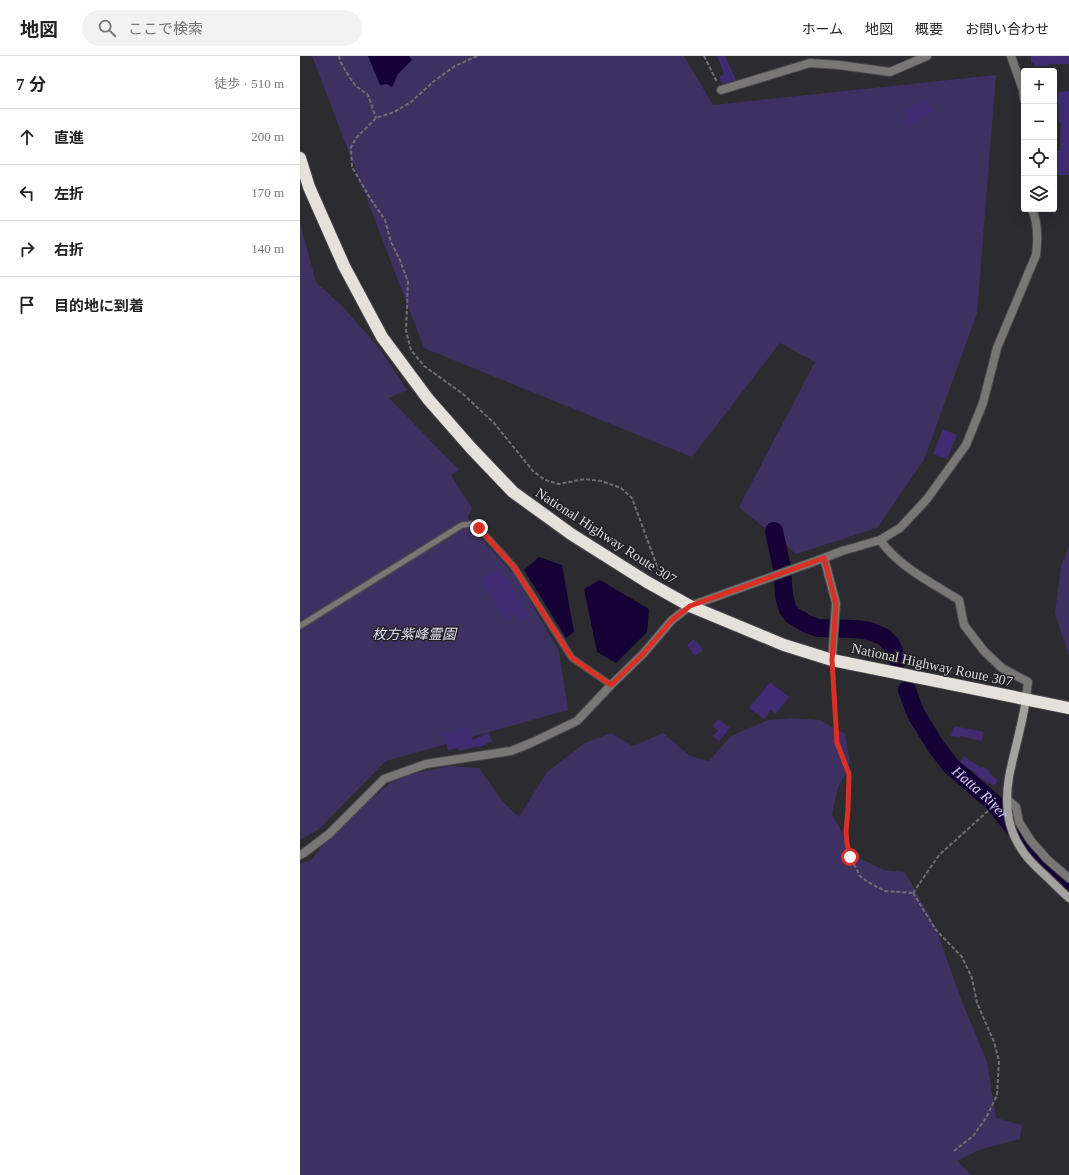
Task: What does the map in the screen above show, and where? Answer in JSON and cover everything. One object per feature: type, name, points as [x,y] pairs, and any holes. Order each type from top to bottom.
[{"type":"highway","name":"National Highway Route 307","points":[[300,158],[309,187],[344,266],[382,337],[428,399],[471,448],[513,492],[571,534],[647,582],[690,606],[784,644],[832,660],[1069,708]]},
{"type":"street","points":[[721,90],[810,63],[839,65],[890,72],[927,56]]},
{"type":"street","points":[[1011,56],[1021,84]]},
{"type":"street","points":[[300,855],[329,834],[384,779],[426,764],[511,751],[531,744],[577,721],[643,654],[672,620],[690,606],[842,551],[880,540],[900,528],[927,499],[966,444],[983,403],[997,348],[1036,255],[1038,239],[1034,212]]},
{"type":"street","points":[[880,540],[886,549],[906,567],[959,600],[964,625],[984,652],[1002,668],[1028,682],[1024,715],[1009,777],[1007,799],[1008,816],[1013,834],[1021,850],[1033,864],[1069,898]]},
{"type":"street","points":[[824,558],[836,604],[832,660]]},
{"type":"street","points":[[1007,799],[1016,807],[1019,822],[1031,841],[1047,859],[1069,878]]},
{"type":"lane","points":[[300,626],[462,525],[471,524],[479,528],[514,567],[572,658],[611,685]]},
{"type":"path","points":[[339,56],[340,61],[350,78],[356,86],[368,95],[376,118]]},
{"type":"path","points":[[477,56],[455,66],[434,81],[411,102],[394,112],[376,118],[356,138],[351,147],[352,167],[385,220],[391,242],[400,260],[408,282],[406,331],[411,350],[424,366],[463,394],[494,423],[532,472],[546,480],[559,484],[585,479],[601,481],[621,488],[632,498],[667,593]]},
{"type":"path","points":[[704,56],[721,90]]},
{"type":"path","points":[[832,660],[837,743],[849,774],[846,832],[850,857],[860,876],[868,882],[885,891],[913,893]]},
{"type":"path","points":[[913,893],[940,855],[998,802],[1007,799]]},
{"type":"path","points":[[913,893],[936,930],[962,957],[972,978],[977,1003],[994,1042],[999,1061],[997,1095],[986,1118],[973,1136],[954,1151]]},
{"type":"green space","points":[[312,56],[684,56],[713,105],[996,75],[977,313],[924,460],[877,528],[796,554],[739,507],[815,362],[780,343],[692,457],[424,348]]},
{"type":"green space","name":"枚方紫峰霊園","points":[[300,223],[316,282],[344,308],[379,348],[407,390],[389,398],[459,470],[451,475],[472,508],[468,517],[474,530],[516,577],[559,651],[568,710],[386,761],[318,830],[300,840]]},
{"type":"green space","points":[[1069,546],[1069,657],[1055,613],[1061,566]]},
{"type":"green space","points":[[791,718],[820,720],[845,734],[850,763],[838,788],[832,814],[855,856],[884,870],[905,872],[935,926],[961,999],[987,1062],[996,1118],[1022,1125],[1020,1139],[979,1150],[957,1161],[972,1175],[300,1175],[300,864],[311,860],[336,829],[397,777],[451,766],[479,768],[502,801],[519,817],[547,772],[585,743],[611,733],[633,746],[663,733],[690,756],[709,761],[731,736],[768,720]]},
{"type":"shaded area","points":[[368,56],[409,56],[412,60],[398,74],[392,87],[387,84],[380,85]]},
{"type":"shaded area","points":[[539,557],[562,565],[574,632],[566,638],[524,570]]},
{"type":"shaded area","points":[[600,580],[649,609],[647,632],[616,663],[597,652],[584,589]]},
{"type":"building","points":[[717,56],[725,56],[736,80],[722,84],[719,77],[724,74]]},
{"type":"building","points":[[1031,56],[1069,56],[1069,64],[1033,66],[1034,63],[1031,63]]},
{"type":"building","points":[[1069,91],[1069,175],[1057,175],[1057,151],[1060,151],[1061,122],[1059,122],[1058,92]]},
{"type":"building","points":[[924,98],[933,111],[908,128],[904,121],[908,114],[906,111]]},
{"type":"building","points":[[943,429],[957,435],[947,459],[933,454]]},
{"type":"building","points":[[498,568],[517,594],[515,595],[529,616],[521,622],[515,614],[506,620],[480,580]]},
{"type":"building","points":[[694,639],[703,650],[695,656],[687,645]]},
{"type":"building","points":[[770,682],[789,697],[775,714],[771,710],[764,719],[749,708]]},
{"type":"building","points":[[718,719],[730,728],[719,741],[713,736],[718,730],[713,726]]},
{"type":"building","points":[[954,726],[984,732],[982,741],[960,736],[960,738],[951,736]]},
{"type":"building","points":[[470,727],[473,740],[488,733],[492,741],[480,747],[459,751],[458,748],[448,750],[444,734]]},
{"type":"building","points":[[964,756],[981,768],[982,766],[990,771],[989,773],[998,780],[994,786],[976,775],[977,774],[960,762]]},
{"type":"waterway","name":"Hatta River","points":[[774,531],[782,568],[784,596],[788,610],[792,615],[807,624],[818,628],[865,630],[884,637],[891,644],[898,660]]},
{"type":"waterway","name":"Hatta River","points":[[907,690],[916,714],[935,745],[951,766],[994,803],[1028,846],[1069,885]]},
{"type":"route","points":[[479,528],[514,567],[572,658],[611,685],[643,654],[672,620],[690,606],[824,558],[836,604],[832,660],[837,743],[849,774],[846,832],[850,857]]}]
